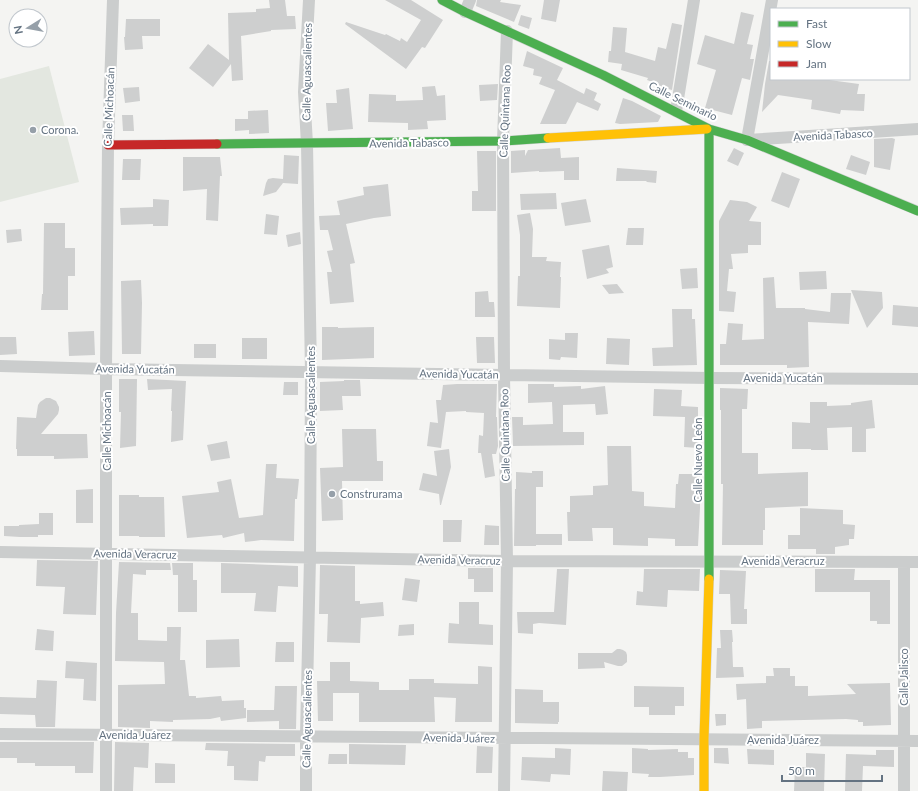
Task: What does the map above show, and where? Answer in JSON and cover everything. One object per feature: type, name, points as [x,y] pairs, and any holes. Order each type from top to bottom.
[{"type":"street","name":"Calle Michoacán","points":[[106,791],[106,369],[108,145],[113,0]]},
{"type":"street","name":"Calle Aguascalientes","points":[[306,791],[310,557],[311,372],[307,144],[304,92],[309,0]]},
{"type":"street","name":"Calle Seminario","points":[[442,0],[603,75],[709,129],[747,140],[918,211]]},
{"type":"street","points":[[465,12],[470,0]]},
{"type":"street","points":[[676,111],[694,0]]},
{"type":"street","points":[[747,140],[770,11]]},
{"type":"street","name":"Calle Quintana Roo","points":[[504,791],[507,561],[504,375],[503,142],[508,31]]},
{"type":"street","name":"Avenida Tabasco","points":[[108,145],[503,142],[709,129]]},
{"type":"street","name":"Calle Nuevo León","points":[[704,791],[704,739],[710,561],[709,129]]},
{"type":"street","name":"Avenida Tabasco","points":[[747,140],[918,129]]},
{"type":"street","name":"Avenida Yucatán","points":[[0,366],[106,369],[710,378],[918,379]]},
{"type":"street","name":"Avenida Veracruz","points":[[0,552],[507,561],[918,562]]},
{"type":"street","name":"Calle Jalisco","points":[[904,562],[904,791]]},
{"type":"street","name":"Avenida Juárez","points":[[0,734],[918,741]]},
{"type":"shaded area","name":"Corona.","points":[[49,66],[79,182],[0,202],[0,79]]},
{"type":"building","points":[[269,0],[285,0],[287,16],[295,16],[296,29],[271,30],[241,36],[243,80],[232,81],[231,64],[213,87],[189,68],[208,44],[229,60],[228,13],[256,12],[256,9],[270,8]]},
{"type":"building","points":[[385,0],[411,0],[443,20],[425,48],[422,47],[406,69],[345,24],[346,22],[385,35],[386,34],[400,41],[401,38],[407,42],[421,20]]},
{"type":"building","points":[[477,0],[501,0],[500,2],[521,5],[514,22],[476,6]]},
{"type":"building","points":[[544,0],[560,0],[556,22],[541,19]]},
{"type":"building","points":[[741,12],[754,15],[747,44],[753,45],[750,59],[754,59],[750,80],[742,78],[732,115],[705,108],[716,70],[697,64],[705,35],[734,44]]},
{"type":"building","points":[[521,15],[532,18],[529,29],[518,25]]},
{"type":"building","points":[[126,19],[160,19],[160,36],[142,36],[143,49],[125,50],[124,37]]},
{"type":"building","points":[[672,23],[682,25],[672,90],[658,86],[658,84],[647,80],[648,78],[621,70],[622,64],[608,62],[609,51],[611,51],[613,27],[627,28],[625,52],[655,61],[658,47],[666,49]]},
{"type":"building","points":[[527,51],[563,68],[557,80],[584,94],[586,88],[597,93],[594,100],[601,104],[598,111],[577,102],[566,124],[540,124],[555,90],[539,84],[542,77],[533,75],[534,69],[523,66]]},
{"type":"building","points":[[770,61],[770,80],[829,80],[859,84],[857,94],[865,94],[864,111],[841,110],[840,114],[811,109],[812,100],[778,95],[762,112],[765,84]]},
{"type":"building","points":[[498,84],[497,100],[480,101],[479,85]]},
{"type":"building","points":[[435,86],[437,96],[445,95],[446,120],[427,121],[428,129],[408,130],[408,123],[368,122],[369,94],[396,95],[396,101],[423,100],[422,87]]},
{"type":"building","points":[[139,87],[140,101],[125,103],[123,88]]},
{"type":"building","points":[[349,88],[353,129],[328,131],[326,103],[337,103],[336,90]]},
{"type":"building","points":[[623,98],[661,116],[658,122],[615,123]]},
{"type":"building","points":[[268,110],[269,133],[249,134],[249,130],[235,131],[235,119],[248,119],[248,111]]},
{"type":"building","points":[[122,115],[133,115],[134,131],[123,131]]},
{"type":"building","points":[[874,139],[895,139],[890,170],[874,167]]},
{"type":"building","points":[[560,148],[561,158],[579,157],[579,180],[564,180],[564,171],[511,173],[511,151],[525,150],[525,156],[528,150]]},
{"type":"building","points":[[734,148],[744,153],[738,166],[727,161]]},
{"type":"building","points":[[477,151],[496,151],[496,211],[472,211],[472,191],[478,191]]},
{"type":"building","points":[[284,155],[299,156],[298,184],[283,183],[276,192],[263,196],[268,179],[283,179]]},
{"type":"building","points":[[851,155],[870,162],[866,175],[846,169]]},
{"type":"building","points":[[183,157],[220,157],[222,176],[220,176],[218,221],[206,220],[207,189],[183,191]]},
{"type":"building","points":[[123,159],[141,159],[140,180],[122,180]]},
{"type":"building","points":[[617,168],[657,171],[656,183],[646,181],[616,181]]},
{"type":"building","points":[[782,172],[800,179],[789,208],[771,201]]},
{"type":"building","points":[[388,184],[391,216],[346,224],[355,263],[350,264],[354,302],[330,304],[327,272],[332,272],[327,251],[333,250],[328,230],[320,230],[319,216],[340,215],[337,201],[364,195],[363,187]]},
{"type":"building","points":[[556,193],[557,209],[521,210],[520,194]]},
{"type":"building","points":[[153,199],[169,200],[168,226],[153,226],[153,224],[121,225],[120,208],[153,207]]},
{"type":"building","points":[[586,199],[591,222],[565,226],[561,203]]},
{"type":"building","points":[[730,200],[747,202],[757,207],[749,221],[761,222],[761,245],[748,245],[748,253],[731,254],[733,269],[729,269],[727,291],[736,292],[734,312],[719,311],[719,221]]},
{"type":"building","points":[[530,213],[533,229],[532,257],[547,257],[546,261],[561,262],[560,308],[517,306],[518,276],[520,276],[520,235],[517,215]]},
{"type":"building","points":[[266,214],[279,216],[277,235],[264,234]]},
{"type":"building","points":[[44,223],[65,223],[65,248],[75,248],[75,276],[68,276],[68,310],[41,310],[43,294]]},
{"type":"building","points":[[628,228],[644,228],[643,245],[626,245]]},
{"type":"building","points":[[21,229],[22,241],[7,243],[6,230]]},
{"type":"building","points":[[300,232],[301,244],[288,247],[286,235]]},
{"type":"building","points":[[609,245],[613,267],[606,269],[609,273],[587,279],[582,250]]},
{"type":"building","points":[[697,268],[698,288],[682,289],[680,269]]},
{"type":"building","points":[[826,271],[827,289],[800,290],[799,272]]},
{"type":"building","points":[[774,277],[776,308],[805,308],[830,312],[831,293],[851,293],[849,324],[808,322],[809,367],[787,368],[787,365],[720,365],[720,344],[726,344],[728,323],[743,324],[742,340],[764,339],[763,278]]},
{"type":"building","points":[[141,280],[141,354],[122,354],[121,281]]},
{"type":"building","points":[[617,284],[624,293],[609,294],[602,285]]},
{"type":"building","points":[[851,290],[882,292],[883,308],[867,328]]},
{"type":"building","points":[[488,291],[489,302],[494,302],[495,317],[475,317],[475,292]]},
{"type":"building","points":[[893,305],[918,307],[918,327],[892,325]]},
{"type":"building","points":[[672,309],[692,309],[692,319],[695,319],[697,365],[653,366],[652,348],[673,347]]},
{"type":"building","points":[[322,327],[374,327],[374,358],[322,360]]},
{"type":"building","points":[[94,331],[95,355],[69,356],[68,332]]},
{"type":"building","points":[[565,333],[578,333],[577,358],[561,357],[560,360],[549,359],[549,339],[565,340]]},
{"type":"building","points":[[0,337],[16,337],[17,354],[0,355]]},
{"type":"building","points":[[476,337],[494,337],[495,363],[477,363]]},
{"type":"building","points":[[242,338],[267,338],[267,359],[242,359]]},
{"type":"building","points":[[607,338],[630,339],[629,365],[606,364]]},
{"type":"building","points":[[194,344],[216,344],[216,358],[194,358]]},
{"type":"building","points":[[119,379],[137,379],[136,446],[120,448],[121,412],[119,412]]},
{"type":"building","points":[[147,379],[186,381],[183,440],[171,442],[172,389],[148,390]]},
{"type":"building","points":[[360,380],[361,396],[342,396],[343,410],[320,411],[320,382]]},
{"type":"building","points":[[284,382],[298,382],[298,395],[283,395]]},
{"type":"building","points":[[497,384],[496,417],[498,446],[496,454],[492,454],[495,476],[485,478],[481,453],[478,453],[479,435],[483,436],[484,413],[466,411],[446,412],[441,448],[427,446],[430,422],[438,423],[436,400],[441,400],[443,385]]},
{"type":"building","points":[[528,384],[554,384],[554,387],[581,386],[581,389],[605,386],[608,414],[596,415],[595,404],[563,405],[563,432],[584,432],[584,445],[513,446],[512,417],[523,417],[523,425],[553,424],[552,402],[528,403]]},
{"type":"building","points":[[720,388],[748,389],[747,409],[742,409],[742,453],[758,453],[758,474],[808,472],[808,506],[765,508],[763,545],[722,545],[723,484],[721,484]]},
{"type":"building","points":[[654,389],[682,390],[681,406],[698,407],[700,437],[698,448],[684,447],[685,417],[653,416]]},
{"type":"building","points":[[46,398],[56,401],[59,410],[58,414],[41,434],[87,434],[88,458],[54,459],[54,456],[17,456],[17,417],[36,418],[38,405]]},
{"type":"building","points":[[872,400],[875,428],[866,429],[866,452],[852,452],[852,427],[827,428],[828,450],[792,449],[792,422],[810,423],[810,402],[827,402],[827,406],[851,405],[851,403]]},
{"type":"building","points":[[342,429],[376,429],[377,461],[383,461],[383,481],[342,481],[343,520],[322,521],[320,468],[343,467]]},
{"type":"building","points":[[227,441],[230,458],[211,461],[207,445]]},
{"type":"building","points":[[607,446],[631,446],[632,491],[644,492],[644,506],[675,508],[676,484],[678,484],[679,474],[700,474],[698,546],[675,546],[675,539],[648,538],[648,546],[613,545],[613,528],[592,528],[593,541],[568,541],[567,512],[570,512],[570,496],[593,495],[593,486],[608,485]]},
{"type":"building","points":[[449,449],[451,467],[440,505],[439,494],[419,490],[423,473],[437,476],[434,451]]},
{"type":"building","points":[[266,464],[277,464],[276,478],[299,479],[297,499],[295,499],[294,541],[261,540],[245,542],[244,533],[223,538],[222,535],[187,538],[182,496],[219,492],[217,482],[231,479],[239,518],[263,515]]},
{"type":"building","points":[[532,471],[543,471],[543,487],[536,487],[536,534],[562,534],[562,545],[514,546],[516,472],[532,473]]},
{"type":"building","points":[[93,489],[93,523],[76,523],[76,490]]},
{"type":"building","points":[[119,495],[164,497],[165,537],[119,536]]},
{"type":"building","points":[[800,508],[843,510],[843,524],[855,525],[854,539],[849,539],[849,545],[835,547],[835,554],[816,554],[816,549],[788,549],[788,535],[800,535]]},
{"type":"building","points":[[39,513],[53,513],[53,535],[38,535],[38,537],[4,536],[4,526],[39,524]]},
{"type":"building","points":[[443,520],[462,520],[461,542],[443,542]]},
{"type":"building","points":[[485,525],[499,526],[499,545],[484,545]]},
{"type":"building","points":[[37,560],[98,561],[96,615],[63,614],[65,587],[36,586]]},
{"type":"building","points":[[119,562],[170,563],[171,570],[146,570],[146,575],[133,574],[131,613],[138,613],[138,640],[167,641],[167,627],[181,627],[180,660],[185,660],[189,696],[196,696],[196,698],[221,696],[222,701],[244,700],[246,718],[221,721],[220,717],[210,719],[173,720],[173,722],[150,721],[150,728],[118,727],[118,685],[165,684],[164,662],[115,661]]},
{"type":"building","points":[[172,563],[193,563],[193,580],[197,580],[197,612],[178,612],[178,575],[173,575]]},
{"type":"building","points":[[221,563],[298,566],[298,587],[278,586],[276,612],[254,611],[256,593],[221,593]]},
{"type":"building","points":[[320,565],[355,566],[355,601],[360,601],[360,604],[383,602],[384,616],[361,618],[360,643],[327,642],[328,614],[319,614]]},
{"type":"building","points":[[468,568],[493,568],[493,592],[474,592],[474,579],[468,579]]},
{"type":"building","points":[[557,569],[569,569],[566,625],[533,624],[533,634],[518,633],[517,612],[554,612]]},
{"type":"building","points":[[644,569],[700,569],[699,591],[668,590],[667,607],[636,605],[637,591],[643,592]]},
{"type":"building","points":[[815,569],[855,569],[854,580],[890,580],[890,624],[877,624],[877,621],[870,621],[870,592],[815,592]]},
{"type":"building","points":[[720,570],[746,571],[744,609],[747,609],[747,624],[731,624],[730,594],[719,594]]},
{"type":"building","points":[[405,578],[420,580],[417,602],[402,600]]},
{"type":"building","points":[[459,602],[479,602],[479,624],[493,625],[493,645],[448,643],[449,623],[459,624]]},
{"type":"building","points":[[414,624],[414,635],[398,636],[399,625]]},
{"type":"building","points":[[37,629],[54,631],[53,651],[35,650]]},
{"type":"building","points":[[720,630],[732,630],[733,667],[743,667],[744,677],[716,678],[717,648],[721,648]]},
{"type":"building","points":[[239,639],[240,667],[206,668],[206,640]]},
{"type":"building","points":[[276,642],[294,642],[294,662],[275,662]]},
{"type":"building","points":[[617,649],[623,650],[627,655],[627,662],[622,666],[604,662],[605,668],[578,669],[578,653],[612,653]]},
{"type":"building","points":[[66,661],[97,663],[96,701],[83,700],[84,679],[65,678]]},
{"type":"building","points":[[330,662],[350,662],[350,681],[379,682],[379,690],[409,690],[409,679],[434,679],[434,683],[478,684],[478,666],[492,667],[492,722],[455,722],[456,698],[434,697],[435,722],[359,722],[359,693],[333,693],[333,721],[318,721],[317,681],[330,681]]},
{"type":"building","points":[[773,668],[790,668],[790,676],[795,676],[795,686],[808,686],[808,696],[856,694],[847,684],[890,683],[891,725],[863,726],[863,722],[846,719],[762,721],[762,728],[747,729],[746,699],[737,700],[736,684],[766,683],[766,676],[774,676]]},
{"type":"building","points":[[37,680],[57,681],[55,727],[36,727],[35,715],[0,714],[0,697],[36,698]]},
{"type":"building","points":[[275,686],[297,686],[296,729],[279,729],[279,721],[247,722],[247,710],[274,710]]},
{"type":"building","points":[[634,686],[684,687],[684,706],[675,706],[675,715],[649,715],[649,707],[634,707]]},
{"type":"building","points":[[515,689],[543,690],[543,702],[559,702],[558,724],[515,723]]},
{"type":"building","points":[[715,714],[726,714],[726,725],[716,726]]},
{"type":"building","points":[[0,742],[94,742],[93,773],[75,773],[75,766],[35,766],[35,763],[17,763],[17,758],[0,758]]},
{"type":"building","points":[[115,742],[149,743],[148,768],[134,767],[133,791],[114,791]]},
{"type":"building","points":[[206,743],[295,744],[295,756],[266,756],[265,762],[259,761],[258,781],[234,780],[234,766],[227,766],[228,751],[205,750]]},
{"type":"building","points":[[349,744],[406,745],[405,765],[349,764]]},
{"type":"building","points":[[477,746],[493,747],[492,773],[476,773]]},
{"type":"building","points":[[555,748],[571,749],[570,775],[551,774],[550,782],[521,780],[522,757],[555,758]]},
{"type":"building","points":[[632,748],[648,750],[678,749],[678,752],[688,752],[688,758],[694,758],[694,775],[648,777],[649,774],[632,773]]},
{"type":"building","points":[[714,748],[728,748],[729,764],[714,763]]},
{"type":"building","points":[[747,749],[774,750],[774,765],[748,764]]},
{"type":"building","points":[[876,750],[894,750],[894,767],[863,766],[862,791],[845,791],[846,754],[876,755]]},
{"type":"building","points":[[806,753],[825,754],[824,791],[794,791],[795,767],[806,767]]},
{"type":"building","points":[[329,754],[347,754],[347,764],[328,764]]},
{"type":"building","points":[[155,763],[175,764],[175,783],[155,783]]},
{"type":"building","points":[[603,771],[628,772],[627,791],[602,791]]},
{"type":"traffic: fast","points":[[442,0],[603,75],[709,129],[747,140],[918,211]]},
{"type":"traffic: fast","points":[[707,129],[709,129],[709,579]]},
{"type":"traffic: fast","points":[[217,144],[503,141],[548,138]]},
{"type":"traffic: slow","points":[[548,138],[707,129]]},
{"type":"traffic: slow","points":[[704,791],[704,739],[709,579]]},
{"type":"traffic: jam","points":[[108,145],[217,144]]},
{"type":"place","name":"Corona.","points":[[33,130]]},
{"type":"place","name":"Construrama","points":[[332,494]]}]
